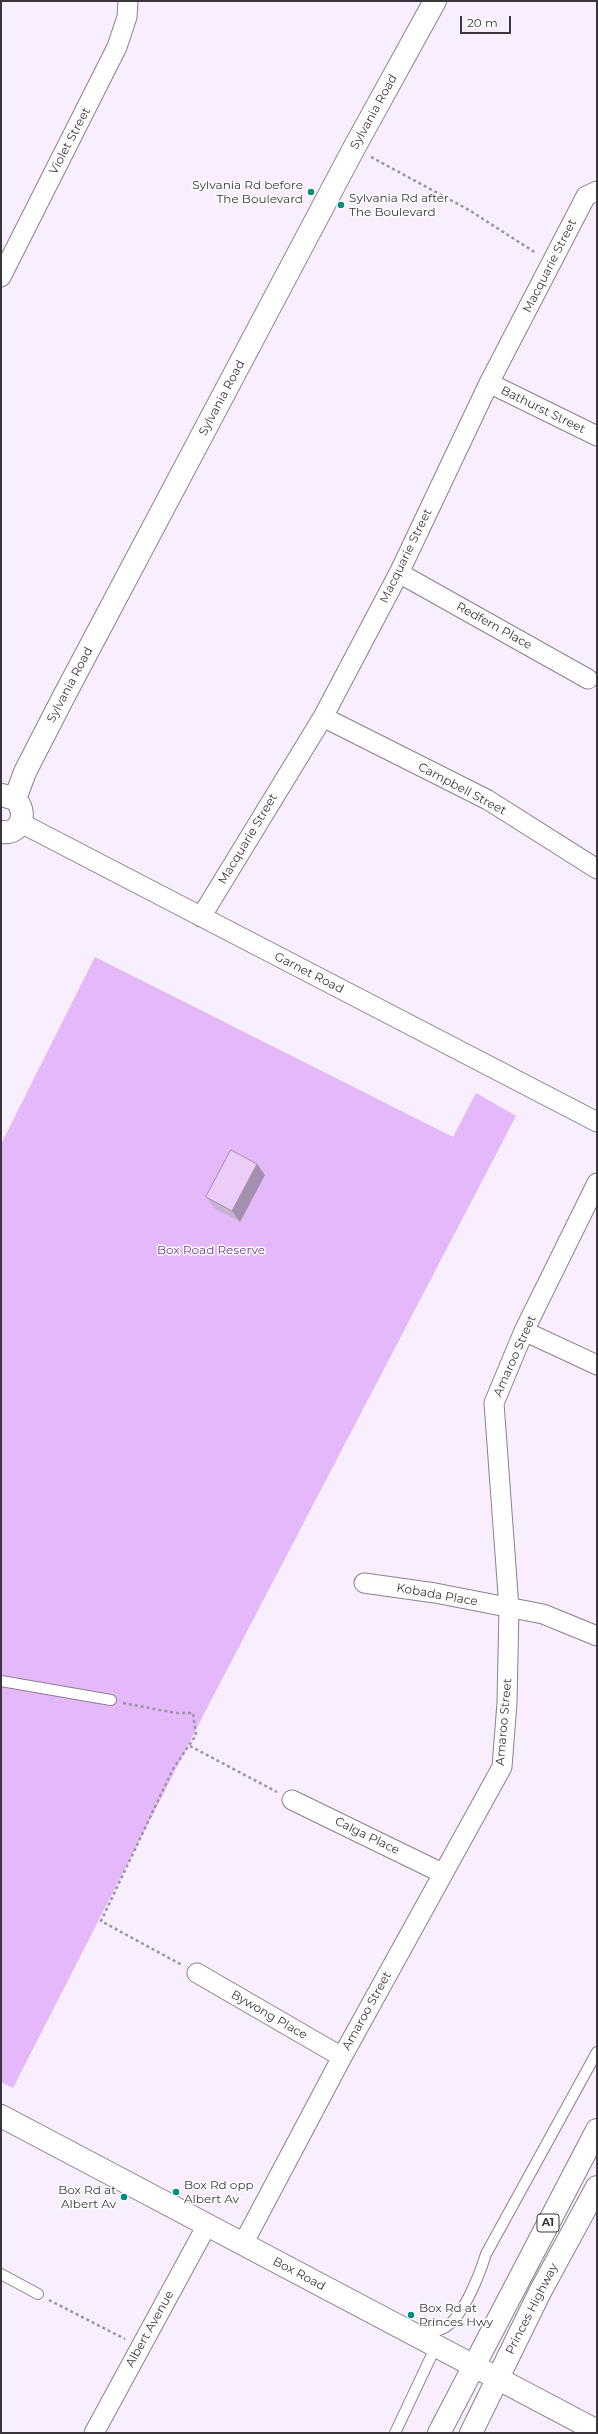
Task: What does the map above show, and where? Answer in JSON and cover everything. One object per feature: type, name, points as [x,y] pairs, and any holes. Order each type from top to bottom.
[{"type":"main road","name":"Sylvania Road","points":[[8,797],[25,772],[354,148],[435,1]]},
{"type":"main road","points":[[1,832],[11,831],[20,823],[22,809],[8,797]]},
{"type":"main road","name":"Box Road","points":[[1,2116],[409,2332],[473,2364],[597,2431]]},
{"type":"main road","name":"A1","points":[[439,2433],[473,2364],[597,2130]]},
{"type":"main road","name":"Princes Highway","points":[[471,2433],[540,2292],[597,2187]]},
{"type":"street","name":"Violet Street","points":[[1,277],[117,47],[127,17],[128,1]]},
{"type":"street","name":"Macquarie Street","points":[[201,917],[323,717],[399,573],[489,383],[586,196],[597,191]]},
{"type":"street","name":"Bathurst Street","points":[[489,383],[597,436]]},
{"type":"street","name":"Redfern Place","points":[[399,573],[588,679]]},
{"type":"street","name":"Campbell Street","points":[[323,717],[488,800],[597,869]]},
{"type":"street","name":"Garnet Road","points":[[20,823],[597,1122]]},
{"type":"street","name":"Amaroo Street","points":[[243,2244],[342,2057],[442,1873],[502,1767],[507,1703],[509,1608],[494,1403],[524,1331],[597,1183]]},
{"type":"street","points":[[524,1331],[597,1364]]},
{"type":"street","name":"Kobada Place","points":[[364,1583],[436,1593],[543,1614],[597,1636]]},
{"type":"street","name":"Calga Place","points":[[292,1800],[442,1873]]},
{"type":"street","name":"Bywong Place","points":[[197,1973],[342,2057]]},
{"type":"street","name":"Albert Avenue","points":[[94,2433],[207,2225]]},
{"type":"lane","points":[[1,1681],[111,1700]]},
{"type":"lane","points":[[409,2332],[440,2330],[457,2316],[478,2280],[486,2254],[597,2052]]},
{"type":"lane","points":[[1,2274],[38,2294]]},
{"type":"lane","points":[[395,2433],[436,2346]]},
{"type":"path","points":[[354,148],[469,210],[551,264]]},
{"type":"path","points":[[111,1700],[176,1713],[193,1713],[196,1735],[173,1769],[101,1921],[197,1973]]},
{"type":"path","points":[[190,1746],[292,1800]]},
{"type":"path","points":[[38,2294],[140,2347]]},
{"type":"green space","name":"Box Road Reserve","points":[[95,957],[453,1137],[476,1093],[516,1116],[206,1710],[13,2088],[1,2082],[1,1144]]},
{"type":"building","points":[[231,1150],[257,1164],[232,1211],[206,1197]]},
{"type":"place","name":"Sylvania Rd before The Boulevard","points":[[311,192]]},
{"type":"place","name":"Sylvania Rd after The Boulevard","points":[[341,205]]},
{"type":"place","name":"Box Rd opp Albert Av","points":[[176,2192]]},
{"type":"place","name":"Box Rd at Albert Av","points":[[124,2197]]},
{"type":"place","name":"Box Rd at Princes Hwy","points":[[411,2315]]}]
